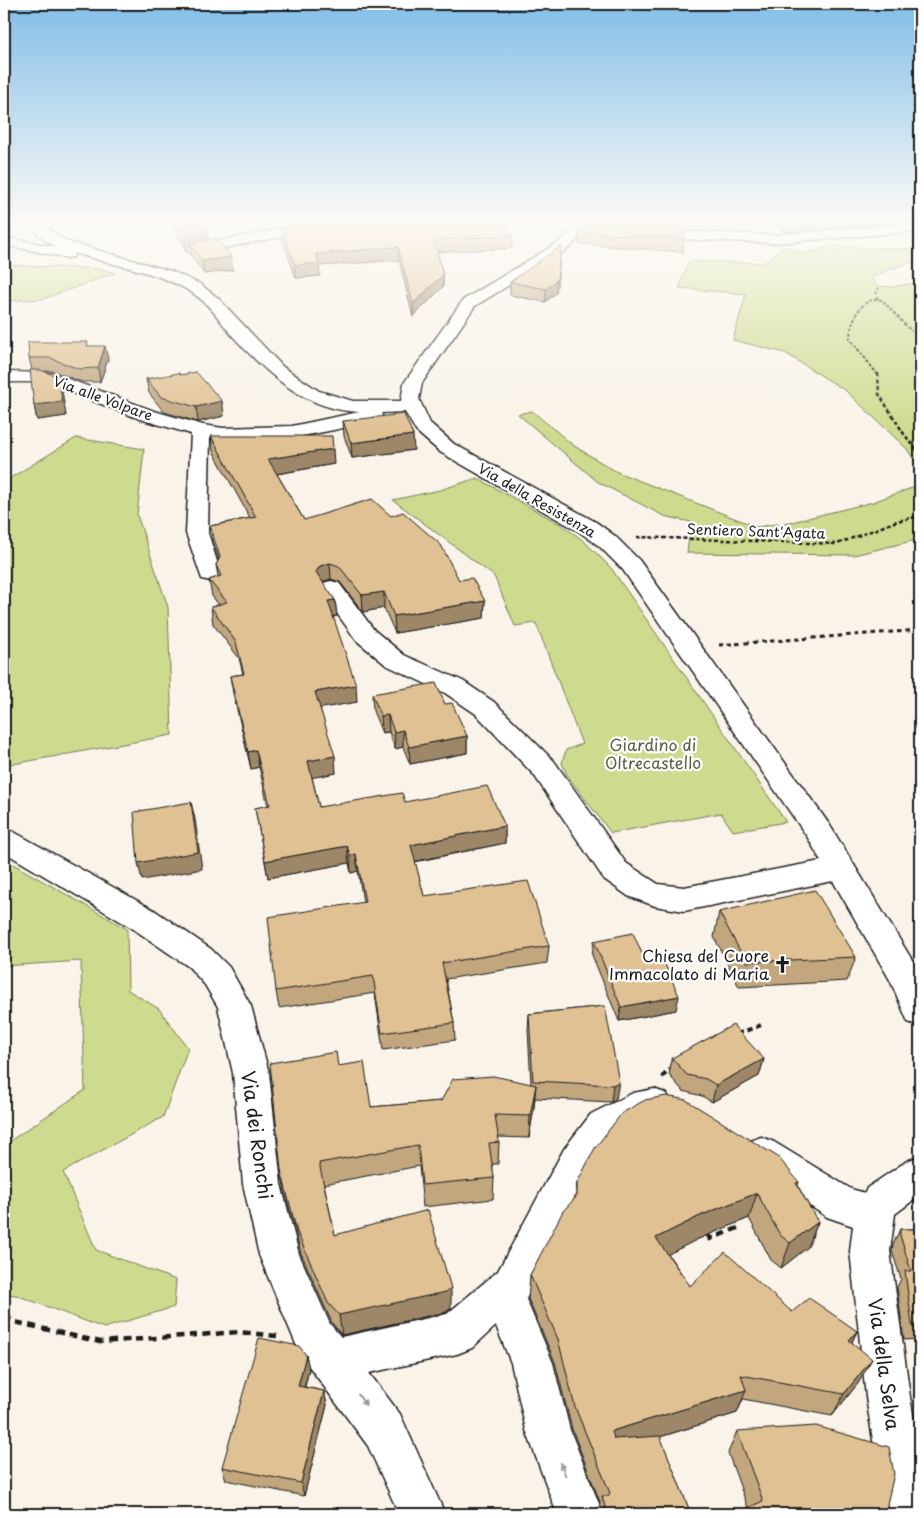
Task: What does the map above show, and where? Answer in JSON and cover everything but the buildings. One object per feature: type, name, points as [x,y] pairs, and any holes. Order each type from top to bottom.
[{"type":"street","points":[[203,293],[276,370],[308,396],[325,402],[357,407],[400,397],[468,303],[485,293]]},
{"type":"street","name":"Via alle Volpare","points":[[4,377],[46,377],[147,415],[201,431],[250,435],[292,432],[362,419],[379,414],[400,397]]},
{"type":"street","name":"Via della Resistenza","points":[[400,397],[423,427],[447,448],[588,527],[607,541],[631,565],[813,823],[913,980],[920,1012]]},
{"type":"street","points":[[201,431],[197,533],[210,574]]},
{"type":"street","points":[[331,588],[365,635],[395,660],[454,687],[485,708],[544,768],[615,871],[629,884],[647,893],[666,898],[684,899],[841,868]]},
{"type":"street","name":"Via dei Ronchi","points":[[4,839],[143,919],[200,958],[217,976],[234,1006],[250,1073],[262,1184],[280,1255],[324,1350],[384,1430],[422,1514]]},
{"type":"street","points":[[324,1350],[457,1333],[512,1286],[577,1161],[604,1126],[633,1109],[661,1104],[689,1109]]},
{"type":"street","points":[[739,1140],[841,1204],[874,1214],[882,1200],[920,1174]]},
{"type":"street","name":"Via della Selva","points":[[874,1214],[870,1251],[888,1397],[908,1514]]},
{"type":"street","points":[[502,1293],[532,1363],[548,1430],[580,1514]]},
{"type":"path","points":[[877,293],[878,300]]},
{"type":"path","points":[[920,336],[907,328],[893,307],[878,300],[865,303],[851,322],[850,339],[878,372],[879,394],[900,428],[920,454]]},
{"type":"path","name":"Sentiero Sant'Agata","points":[[635,536],[837,544],[898,521],[920,516]]},
{"type":"path","points":[[718,645],[920,630]]},
{"type":"path","points":[[730,1036],[764,1024]]},
{"type":"path","points":[[633,1109],[669,1069],[678,1065]]},
{"type":"path","points":[[708,1235],[710,1239],[738,1228]]},
{"type":"path","points":[[4,1316],[15,1322],[100,1342],[239,1332],[324,1350]]},
{"type":"green space","points":[[4,293],[60,293],[43,299],[4,301]]},
{"type":"green space","points":[[733,293],[920,293],[920,469],[907,449],[846,391],[785,353],[733,340],[746,294]]},
{"type":"green space","points":[[532,411],[574,446],[617,472],[757,527],[796,521],[873,502],[920,485],[920,539],[854,555],[687,553],[691,522],[664,516],[598,482],[518,414]]},
{"type":"green space","points":[[76,438],[144,449],[137,515],[168,607],[172,735],[13,764],[4,759],[4,482]]},
{"type":"green space","name":"Giardino di Oltrecastello","points":[[477,478],[562,525],[584,541],[611,568],[786,822],[733,831],[721,813],[611,833],[567,775],[562,763],[566,750],[582,744],[536,623],[515,626],[494,576],[393,500],[440,490]]},
{"type":"green space","points":[[4,859],[127,929],[128,990],[159,1009],[188,1048],[163,1117],[63,1172],[96,1250],[176,1280],[174,1307],[104,1328],[16,1295],[4,1294],[4,1145],[85,1090],[81,961],[4,966]]},
{"type":"place","name":"Chiesa del Cuore Immacolato di Maria","points":[[783,964]]}]
